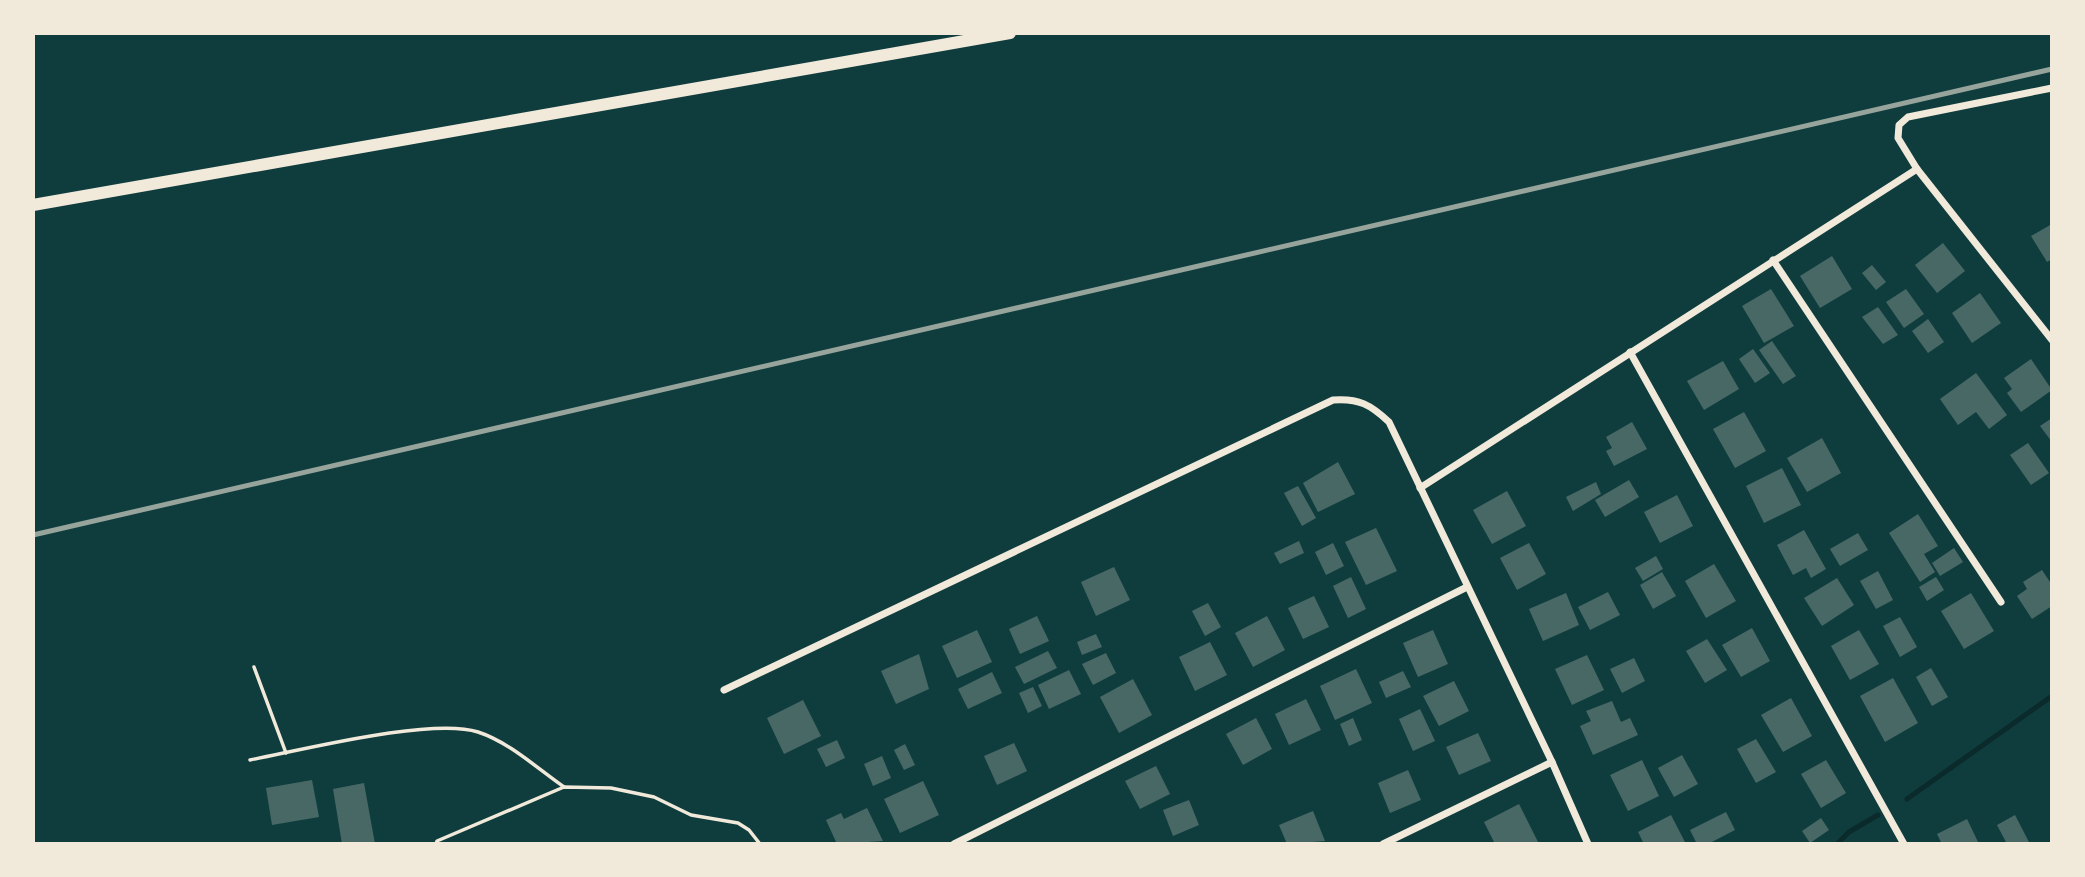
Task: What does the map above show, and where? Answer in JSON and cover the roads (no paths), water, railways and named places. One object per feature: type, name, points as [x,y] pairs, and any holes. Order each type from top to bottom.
[{"type":"main road","points":[[33,205],[1010,33]]},
{"type":"street","points":[[2052,88],[1908,117],[1899,125],[1898,138],[1917,169],[2052,340]]},
{"type":"street","points":[[1420,488],[1917,169]]},
{"type":"street","points":[[1773,260],[2001,602]]},
{"type":"street","points":[[1630,352],[1904,844]]},
{"type":"street","points":[[724,691],[1334,400],[1364,402],[1389,422],[1552,762],[1588,844]]},
{"type":"street","points":[[954,844],[1467,587]]},
{"type":"street","points":[[1383,844],[1552,762]]},
{"type":"lane","points":[[254,667],[286,753]]},
{"type":"lane","points":[[250,760],[355,739],[460,728],[480,732],[498,742],[564,787]]},
{"type":"lane","points":[[436,844],[437,841],[564,787],[611,788],[654,797],[691,815],[738,824],[749,830],[760,844]]},
{"type":"waterway","points":[[1907,799],[2052,696]]},
{"type":"waterway","points":[[1837,844],[1849,832],[1878,815]]},
{"type":"railway","points":[[33,535],[2052,69]]}]
